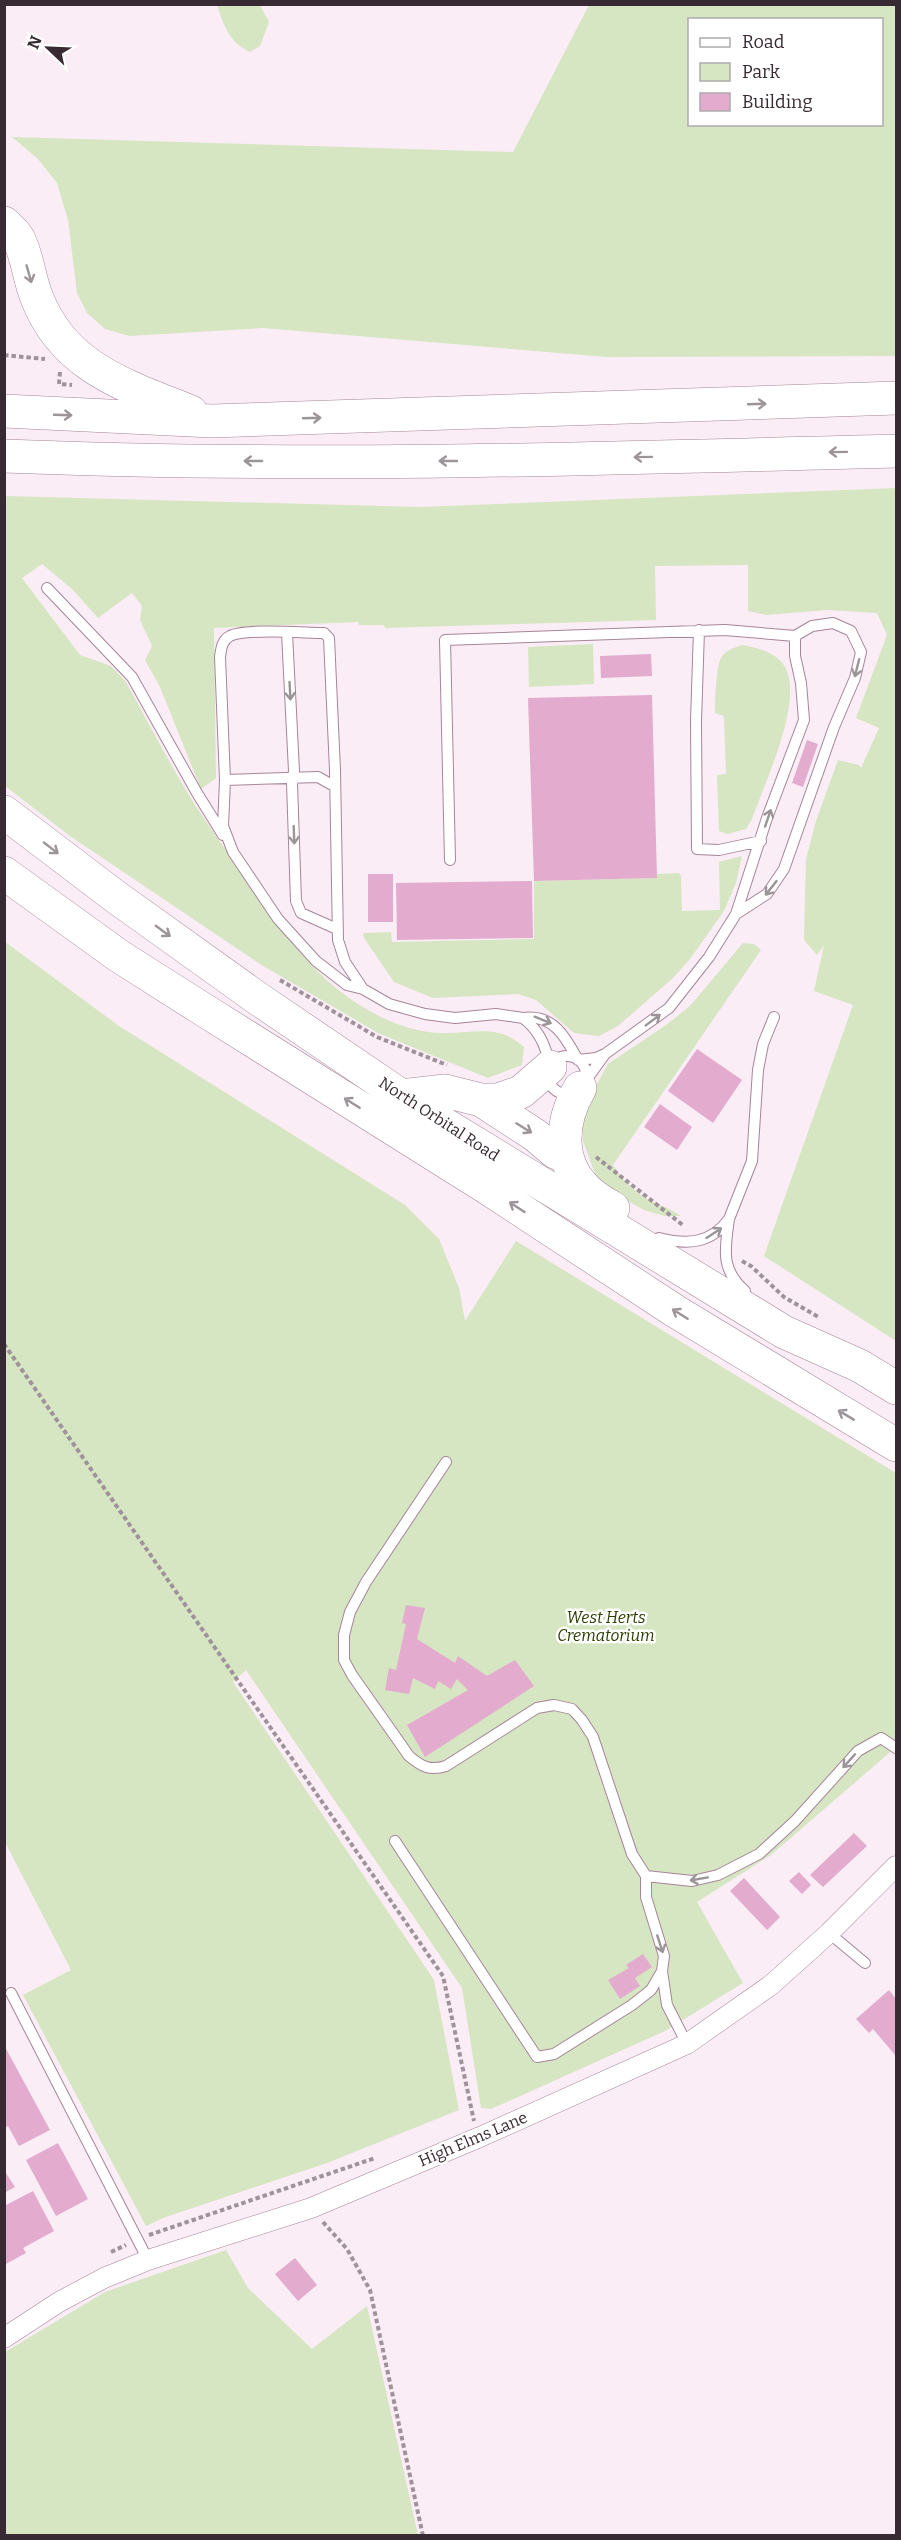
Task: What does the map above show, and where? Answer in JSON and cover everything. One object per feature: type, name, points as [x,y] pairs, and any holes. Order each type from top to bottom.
[{"type":"highway","points":[[4,223],[19,239],[37,298],[47,321],[78,357],[116,381],[212,421]]},
{"type":"highway","points":[[4,411],[212,421],[897,398]]},
{"type":"highway","points":[[4,456],[152,461],[490,461],[897,451]]},
{"type":"highway","name":"North Orbital Road","points":[[4,812],[116,897],[402,1096],[784,1332],[860,1366],[897,1388]]},
{"type":"highway","name":"North Orbital Road","points":[[4,873],[119,956],[486,1187],[675,1311],[897,1445]]},
{"type":"highway","points":[[481,1100],[513,1096],[533,1084],[573,1075],[564,1135],[567,1156],[585,1189],[860,1366]]},
{"type":"highway","points":[[402,1096],[445,1091],[481,1100],[535,1135],[555,1152],[567,1156]]},
{"type":"street","name":"High Elms Lane","points":[[4,2337],[59,2302],[104,2278],[148,2260],[311,2208],[477,2128],[687,2044],[771,1985],[829,1933],[897,1866]]},
{"type":"lane","points":[[47,588],[132,677],[197,793],[278,920],[316,962],[347,985],[363,989],[389,1004],[425,1014],[454,1018],[495,1014],[523,1018],[535,1016],[545,1019],[566,1038],[573,1075]]},
{"type":"lane","points":[[450,860],[446,640],[699,630],[795,636],[812,626],[833,623],[851,631],[861,652],[855,678],[834,727],[784,869],[767,894],[736,914]]},
{"type":"lane","points":[[699,630],[696,721],[698,849],[719,850],[761,841]]},
{"type":"lane","points":[[227,840],[223,826],[225,780],[220,657],[222,644],[229,636],[243,633],[324,633],[329,638],[340,951],[363,989]]},
{"type":"lane","points":[[287,633],[297,908],[307,917],[338,929]]},
{"type":"lane","points":[[573,1075],[669,1008],[710,957],[736,914],[767,818],[804,720],[801,683],[795,656],[795,636]]},
{"type":"lane","points":[[225,780],[318,777],[334,786]]},
{"type":"lane","points":[[747,1293],[730,1276],[727,1268],[726,1241],[729,1219],[752,1161],[758,1070],[763,1044],[774,1017]]},
{"type":"lane","points":[[523,1018],[532,1024],[542,1040],[573,1075]]},
{"type":"lane","points":[[573,1075],[605,1054]]},
{"type":"lane","points":[[659,1238],[679,1243],[705,1239],[716,1234],[729,1219]]},
{"type":"lane","points":[[446,1462],[366,1582],[350,1612],[344,1635],[344,1660],[352,1675],[410,1756],[420,1766],[434,1770],[446,1766],[537,1708],[554,1705],[572,1709],[582,1719],[593,1737],[632,1854],[646,1876],[646,1897],[664,1956],[662,1971],[667,2005],[687,2044]]},
{"type":"lane","points":[[646,1876],[692,1881],[718,1875],[759,1854],[795,1821],[858,1751],[880,1738],[897,1748]]},
{"type":"lane","points":[[395,1841],[537,2057],[554,2054],[632,2005],[651,1990],[662,1971]]},
{"type":"lane","points":[[829,1933],[865,1963]]},
{"type":"lane","points":[[10,1993],[148,2260]]},
{"type":"path","points":[[4,1344],[443,1976],[477,2128]]},
{"type":"path","points":[[477,2128],[484,2114]]},
{"type":"path","points":[[464,2123],[477,2128]]},
{"type":"path","points":[[107,2254],[137,2239],[194,2218],[384,2155]]},
{"type":"path","points":[[311,2208],[347,2249],[370,2290],[423,2535]]},
{"type":"green space","points":[[217,5],[260,5],[269,22],[260,46],[250,52],[237,43],[225,26]]},
{"type":"green space","points":[[589,5],[896,5],[896,356],[607,357],[263,328],[129,336],[105,329],[87,313],[77,293],[68,220],[57,183],[38,159],[12,137],[513,152]]},
{"type":"green space","points":[[896,488],[896,1341],[764,1256],[853,1005],[814,991],[824,945],[817,955],[804,940],[806,859],[816,821],[838,760],[859,765],[861,768],[879,728],[856,718],[887,635],[877,613],[827,610],[766,615],[748,611],[748,565],[655,566],[656,620],[385,628],[384,625],[359,625],[358,622],[214,628],[216,778],[201,789],[160,687],[145,660],[152,646],[140,620],[142,606],[132,593],[98,618],[72,589],[42,564],[22,578],[80,655],[111,666],[126,682],[190,797],[268,911],[300,953],[337,989],[358,1004],[395,1023],[434,1033],[495,1032],[505,1035],[524,1047],[522,1065],[488,1078],[378,1033],[260,964],[70,836],[5,786],[4,496],[420,507]]},
{"type":"green space","points":[[593,644],[594,684],[529,687],[528,647]]},
{"type":"green space","points":[[742,645],[775,656],[783,664],[789,678],[790,697],[781,740],[752,819],[746,829],[728,834],[719,831],[717,775],[726,774],[724,716],[715,713],[716,684],[719,662],[723,655]]},
{"type":"green space","points":[[742,856],[736,883],[724,911],[690,959],[673,978],[618,1026],[599,1036],[574,1033],[536,1000],[518,994],[433,998],[394,982],[364,938],[363,933],[391,932],[392,942],[534,939],[534,881],[656,878],[657,874],[679,873],[682,911],[720,910],[719,862]]},
{"type":"green space","name":"West Herts Crematorium","points":[[4,941],[119,1026],[405,1205],[439,1239],[459,1288],[465,1321],[516,1241],[896,1473],[896,1747],[771,1855],[697,1902],[743,1983],[665,2031],[491,2109],[481,2108],[462,1988],[246,1670],[233,1682],[434,1980],[459,2110],[327,2163],[163,2218],[146,2226],[23,1995],[71,1970],[5,1842]]},
{"type":"green space","points":[[743,943],[754,944],[761,950],[613,1165],[637,1192],[681,1216],[664,1216],[644,1210],[617,1195],[597,1179],[583,1141],[583,1120],[588,1100],[608,1064],[690,1006]]},
{"type":"green space","points":[[226,2250],[248,2288],[312,2349],[367,2306],[418,2535],[5,2535],[5,2352],[105,2292]]},
{"type":"building","points":[[651,654],[652,676],[601,678],[600,656]]},
{"type":"building","points":[[652,695],[657,878],[534,881],[528,698]]},
{"type":"building","points":[[807,740],[818,744],[803,787],[792,783]]},
{"type":"building","points":[[368,874],[393,874],[393,922],[368,922]]},
{"type":"building","points":[[532,881],[533,938],[397,940],[396,883]]},
{"type":"building","points":[[697,1049],[742,1080],[713,1123],[668,1091]]},
{"type":"building","points":[[660,1104],[692,1127],[677,1150],[644,1127]]},
{"type":"building","points":[[406,1605],[425,1608],[417,1639],[455,1663],[458,1656],[487,1676],[515,1660],[534,1686],[425,1757],[407,1725],[468,1690],[457,1679],[451,1689],[438,1681],[435,1689],[413,1678],[409,1694],[385,1690],[389,1668],[396,1670],[406,1624],[402,1623]]},
{"type":"building","points":[[854,1833],[867,1846],[823,1887],[810,1875]]},
{"type":"building","points":[[799,1872],[811,1885],[802,1894],[789,1881]]},
{"type":"building","points":[[744,1878],[780,1917],[767,1930],[730,1891]]},
{"type":"building","points":[[643,1954],[652,1967],[635,1978],[640,1986],[620,1999],[608,1980],[629,1968],[626,1965]]},
{"type":"building","points":[[889,1990],[896,1999],[896,2056],[873,2029],[869,2033],[856,2019]]},
{"type":"building","points":[[4,2045],[50,2130],[19,2146],[8,2126],[4,2128]]},
{"type":"building","points":[[58,2143],[88,2199],[56,2216],[26,2160]]},
{"type":"building","points":[[4,2170],[15,2187],[4,2193]]},
{"type":"building","points":[[33,2191],[54,2231],[23,2248],[26,2253],[4,2265],[4,2206]]},
{"type":"building","points":[[295,2258],[317,2285],[298,2301],[275,2274]]}]
